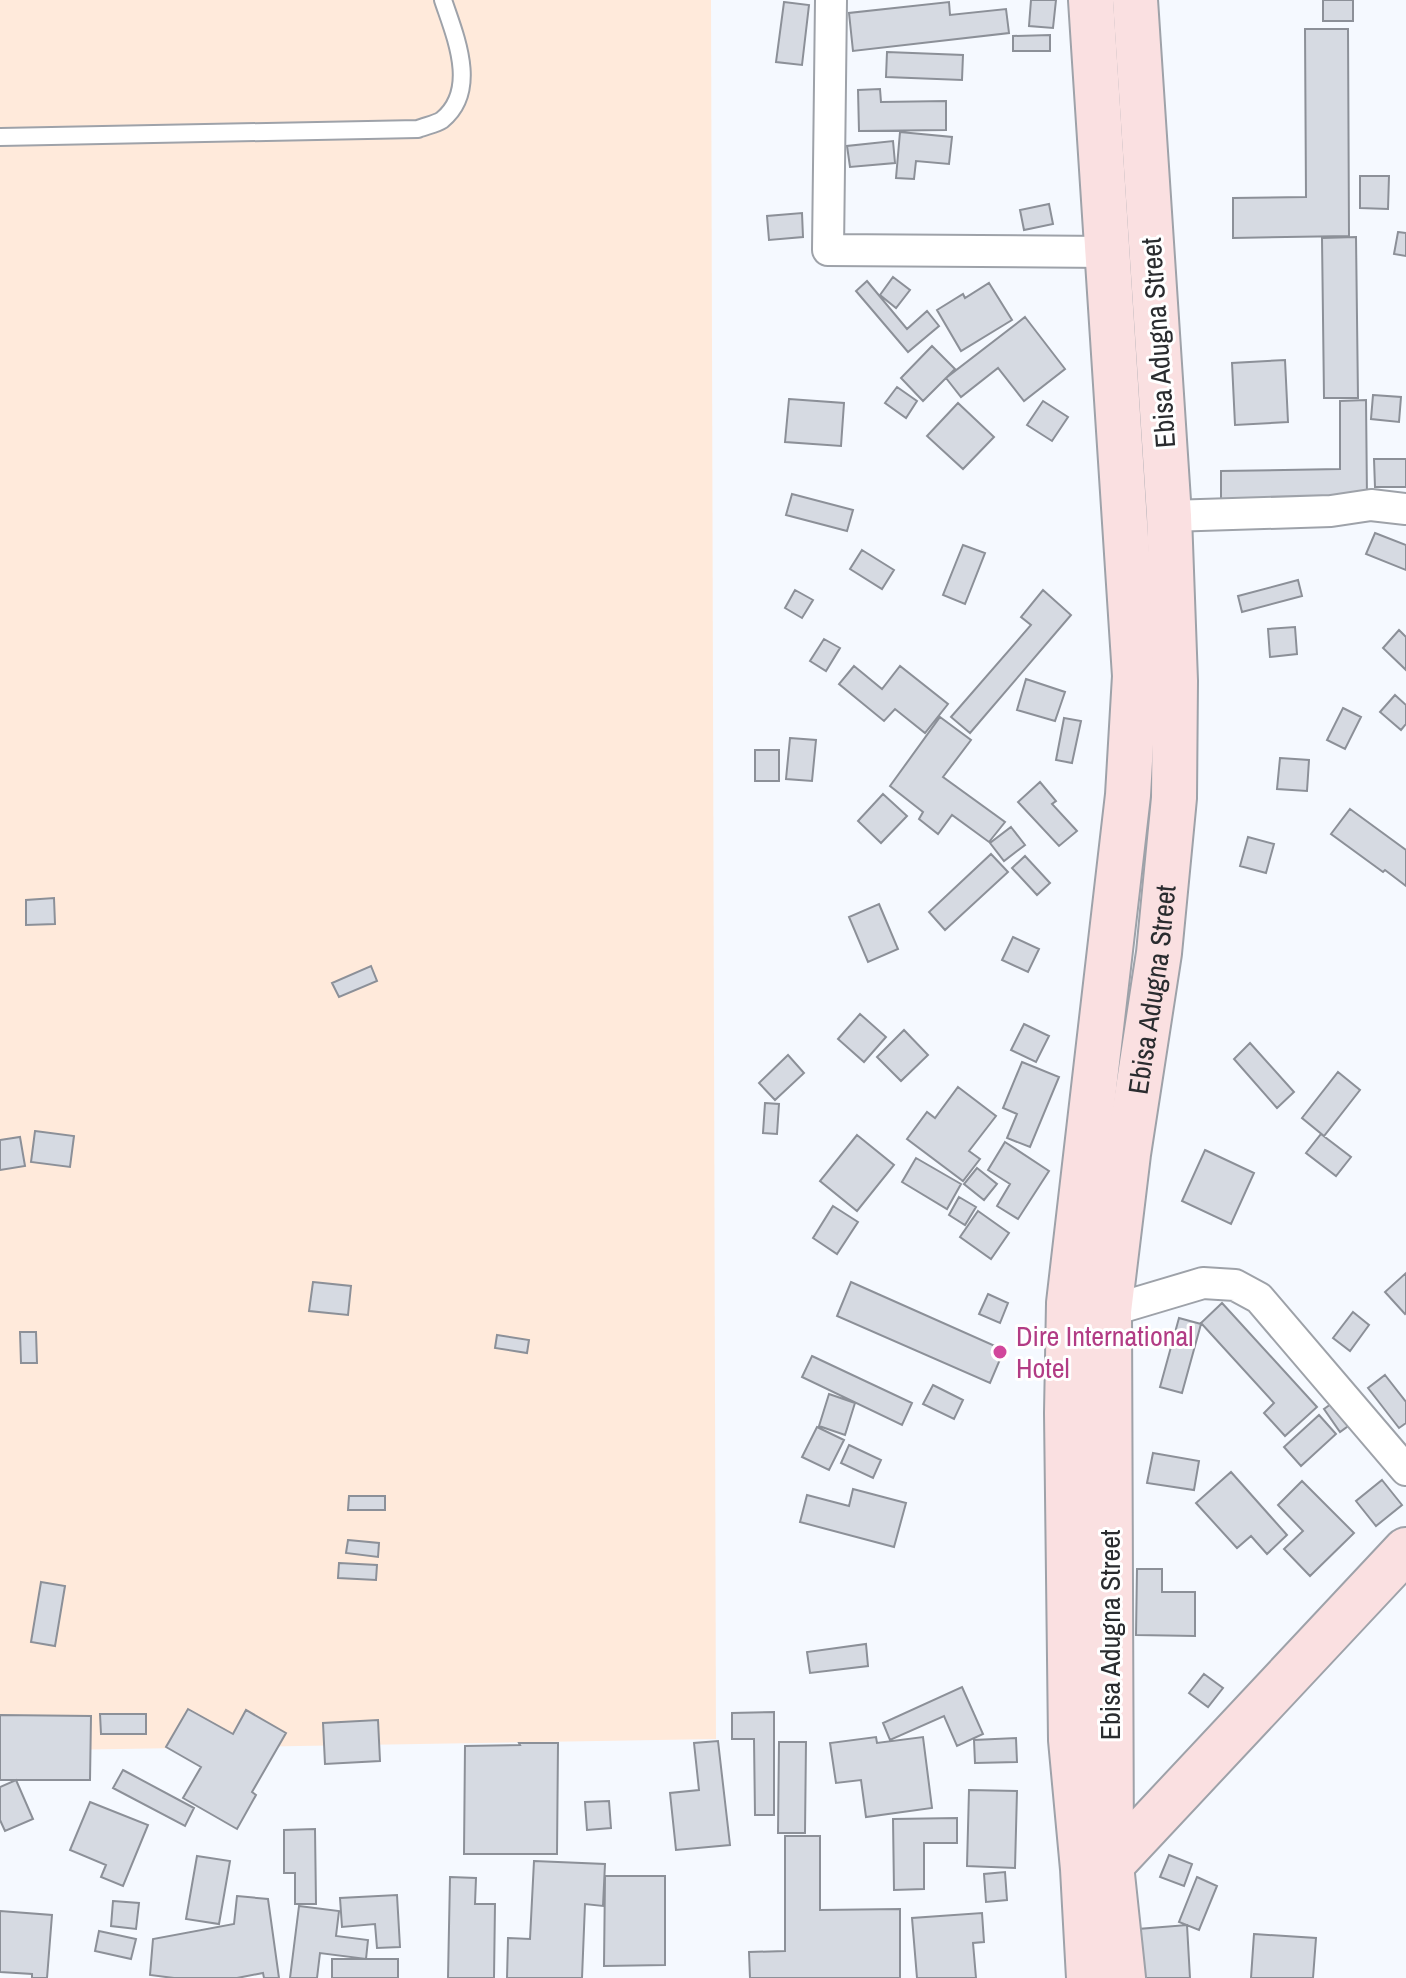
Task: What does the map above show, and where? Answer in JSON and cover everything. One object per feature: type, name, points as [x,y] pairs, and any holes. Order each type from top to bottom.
[{"type":"main road","name":"Ebisa Adugna Street","points":[[1089,1978],[1071,1740],[1067,1413],[1069,1303],[1128,795],[1135,676],[1091,0]]},
{"type":"main road","name":"Ebisa Adugna Street","points":[[1123,1978],[1111,1865],[1109,1311],[1128,1154],[1159,953],[1174,798],[1175,681],[1169,516],[1135,0]]},
{"type":"main road","points":[[1111,1865],[1406,1550]]},
{"type":"street","points":[[831,0],[828,250],[1108,252]]},
{"type":"street","points":[[1169,516],[1331,511],[1371,505],[1406,509]]},
{"type":"street","points":[[1109,1311],[1203,1283],[1235,1285],[1259,1298],[1406,1470]]},
{"type":"lane","points":[[0,137],[418,129],[441,121],[459,97],[462,67],[443,0]]},
{"type":"shaded area","points":[[0,0],[711,0],[716,1739],[0,1751]]},
{"type":"building","points":[[1031,0],[1056,0],[1053,28],[1029,26]]},
{"type":"building","points":[[1323,0],[1353,0],[1353,21],[1323,21]]},
{"type":"building","points":[[784,2],[809,5],[802,65],[776,62]]},
{"type":"building","points":[[949,2],[950,15],[1006,9],[1009,33],[853,51],[849,13]]},
{"type":"building","points":[[1305,29],[1348,29],[1349,236],[1233,238],[1233,198],[1306,197]]},
{"type":"building","points":[[1050,35],[1050,51],[1013,51],[1013,36]]},
{"type":"building","points":[[887,52],[963,55],[962,80],[886,77]]},
{"type":"building","points":[[880,89],[881,102],[946,101],[946,130],[859,131],[858,90]]},
{"type":"building","points":[[900,132],[952,137],[949,164],[916,161],[914,179],[896,178]]},
{"type":"building","points":[[893,141],[895,163],[850,167],[847,146]]},
{"type":"building","points":[[1360,176],[1389,176],[1388,209],[1360,208]]},
{"type":"building","points":[[1049,204],[1053,224],[1024,230],[1020,210]]},
{"type":"building","points":[[802,213],[803,237],[769,240],[767,216]]},
{"type":"building","points":[[1398,232],[1406,233],[1406,256],[1394,254]]},
{"type":"building","points":[[1356,237],[1358,398],[1324,398],[1322,238]]},
{"type":"building","points":[[893,277],[910,290],[896,308],[880,295]]},
{"type":"building","points":[[867,281],[907,329],[927,311],[939,326],[908,352],[856,291]]},
{"type":"building","points":[[989,283],[1012,320],[961,351],[937,310]]},
{"type":"building","points":[[1025,317],[1065,369],[1024,401],[998,368],[961,397],[946,378]]},
{"type":"building","points":[[932,346],[955,369],[923,401],[901,378]]},
{"type":"building","points":[[1285,360],[1288,422],[1235,425],[1232,363]]},
{"type":"building","points":[[897,387],[917,401],[906,418],[885,403]]},
{"type":"building","points":[[1373,395],[1401,397],[1399,422],[1371,419]]},
{"type":"building","points":[[789,399],[844,403],[841,446],[785,442]]},
{"type":"building","points":[[1366,400],[1367,498],[1221,500],[1221,471],[1340,469],[1340,401]]},
{"type":"building","points":[[1043,401],[1068,417],[1052,441],[1027,425]]},
{"type":"building","points":[[958,403],[994,437],[963,469],[927,436]]},
{"type":"building","points":[[1374,459],[1406,459],[1406,487],[1375,487]]},
{"type":"building","points":[[792,494],[853,510],[847,531],[786,515]]},
{"type":"building","points":[[1375,533],[1406,545],[1406,570],[1366,554]]},
{"type":"building","points":[[963,545],[985,553],[965,604],[943,595]]},
{"type":"building","points":[[862,550],[894,570],[882,589],[850,569]]},
{"type":"building","points":[[1298,580],[1302,596],[1242,612],[1238,596]]},
{"type":"building","points":[[795,590],[813,600],[802,618],[785,608]]},
{"type":"building","points":[[1043,590],[1071,615],[970,733],[951,717],[1031,625],[1021,617]]},
{"type":"building","points":[[1295,627],[1297,654],[1270,657],[1268,629]]},
{"type":"building","points":[[1399,630],[1406,637],[1406,670],[1383,648]]},
{"type":"building","points":[[824,639],[840,648],[826,671],[810,661]]},
{"type":"building","points":[[854,666],[882,689],[900,666],[948,704],[925,733],[895,709],[884,721],[839,684]]},
{"type":"building","points":[[1026,679],[1065,692],[1055,721],[1017,710]]},
{"type":"building","points":[[1395,695],[1406,705],[1406,724],[1401,730],[1380,712]]},
{"type":"building","points":[[1343,708],[1361,717],[1345,749],[1327,740]]},
{"type":"building","points":[[940,717],[971,740],[943,777],[1005,822],[989,842],[952,815],[938,834],[919,819],[923,812],[890,786]]},
{"type":"building","points":[[1064,718],[1081,721],[1072,763],[1056,760]]},
{"type":"building","points":[[790,738],[816,740],[812,781],[786,779]]},
{"type":"building","points":[[755,750],[779,750],[779,781],[755,781]]},
{"type":"building","points":[[1280,758],[1309,760],[1307,791],[1277,789]]},
{"type":"building","points":[[1040,782],[1056,801],[1052,804],[1077,831],[1059,846],[1018,802]]},
{"type":"building","points":[[883,794],[907,816],[881,843],[858,821]]},
{"type":"building","points":[[1350,809],[1406,850],[1406,886],[1331,834]]},
{"type":"building","points":[[1011,827],[1025,845],[1004,861],[990,843]]},
{"type":"building","points":[[1248,837],[1274,844],[1266,873],[1240,866]]},
{"type":"building","points":[[991,854],[1008,872],[945,930],[929,912]]},
{"type":"building","points":[[1025,856],[1050,883],[1037,895],[1012,868]]},
{"type":"building","points":[[54,898],[55,924],[26,925],[26,900]]},
{"type":"building","points":[[879,904],[898,949],[868,962],[849,917]]},
{"type":"building","points":[[1013,937],[1039,949],[1028,972],[1002,960]]},
{"type":"building","points":[[371,966],[377,981],[339,997],[332,983]]},
{"type":"building","points":[[860,1014],[886,1037],[864,1062],[838,1039]]},
{"type":"building","points":[[1024,1024],[1049,1036],[1036,1062],[1011,1050]]},
{"type":"building","points":[[904,1030],[928,1055],[901,1081],[877,1057]]},
{"type":"building","points":[[1250,1043],[1294,1092],[1277,1108],[1234,1059]]},
{"type":"building","points":[[788,1055],[804,1073],[775,1100],[759,1083]]},
{"type":"building","points":[[1022,1062],[1059,1077],[1030,1147],[1007,1138],[1017,1114],[1003,1108]]},
{"type":"building","points":[[1338,1072],[1360,1090],[1324,1136],[1302,1118]]},
{"type":"building","points":[[958,1087],[996,1116],[969,1151],[980,1159],[963,1181],[907,1139],[927,1112],[935,1118]]},
{"type":"building","points":[[765,1103],[779,1104],[777,1134],[763,1133]]},
{"type":"building","points":[[35,1131],[74,1136],[70,1167],[31,1162]]},
{"type":"building","points":[[1321,1134],[1351,1157],[1336,1176],[1306,1153]]},
{"type":"building","points":[[857,1135],[894,1165],[857,1211],[820,1181]]},
{"type":"building","points":[[20,1137],[25,1166],[0,1170],[0,1140]]},
{"type":"building","points":[[1005,1142],[1049,1171],[1018,1219],[997,1206],[1010,1184],[988,1170]]},
{"type":"building","points":[[1205,1150],[1254,1173],[1231,1224],[1182,1201]]},
{"type":"building","points":[[916,1158],[961,1184],[947,1209],[902,1182]]},
{"type":"building","points":[[977,1168],[997,1184],[984,1200],[964,1184]]},
{"type":"building","points":[[959,1197],[976,1207],[965,1225],[949,1215]]},
{"type":"building","points":[[833,1206],[858,1222],[837,1254],[813,1238]]},
{"type":"building","points":[[978,1211],[1009,1233],[991,1259],[960,1237]]},
{"type":"building","points":[[1406,1273],[1406,1313],[1405,1314],[1385,1292]]},
{"type":"building","points":[[313,1282],[351,1286],[348,1315],[309,1311]]},
{"type":"building","points":[[851,1282],[1004,1350],[990,1383],[837,1316]]},
{"type":"building","points":[[988,1294],[1008,1303],[1000,1323],[979,1314]]},
{"type":"building","points":[[1222,1303],[1317,1407],[1285,1436],[1264,1413],[1274,1403],[1201,1323]]},
{"type":"building","points":[[1353,1312],[1369,1325],[1350,1351],[1333,1338]]},
{"type":"building","points":[[1179,1318],[1201,1324],[1182,1393],[1160,1387]]},
{"type":"building","points":[[20,1332],[36,1332],[37,1363],[21,1363]]},
{"type":"building","points":[[497,1335],[529,1340],[527,1353],[495,1348]]},
{"type":"building","points":[[812,1356],[912,1403],[902,1425],[802,1377]]},
{"type":"building","points":[[1385,1375],[1406,1402],[1406,1423],[1399,1428],[1368,1388]]},
{"type":"building","points":[[933,1385],[963,1400],[954,1419],[923,1404]]},
{"type":"building","points":[[829,1394],[855,1403],[845,1435],[819,1426]]},
{"type":"building","points":[[1338,1399],[1355,1421],[1340,1432],[1324,1409]]},
{"type":"building","points":[[1319,1415],[1336,1434],[1301,1466],[1284,1447]]},
{"type":"building","points":[[817,1427],[844,1440],[829,1470],[802,1457]]},
{"type":"building","points":[[849,1445],[881,1460],[873,1478],[841,1463]]},
{"type":"building","points":[[1153,1453],[1199,1461],[1194,1490],[1147,1483]]},
{"type":"building","points":[[1231,1472],[1287,1535],[1267,1554],[1251,1536],[1237,1548],[1196,1503]]},
{"type":"building","points":[[1382,1480],[1402,1505],[1376,1526],[1356,1501]]},
{"type":"building","points":[[1302,1481],[1354,1533],[1310,1576],[1284,1549],[1303,1531],[1278,1505]]},
{"type":"building","points":[[853,1489],[906,1503],[894,1547],[800,1522],[807,1495],[849,1506]]},
{"type":"building","points":[[349,1496],[385,1496],[385,1510],[348,1510]]},
{"type":"building","points":[[348,1540],[379,1543],[378,1557],[346,1553]]},
{"type":"building","points":[[339,1563],[377,1565],[376,1580],[338,1578]]},
{"type":"building","points":[[1137,1569],[1162,1569],[1162,1592],[1195,1592],[1195,1636],[1136,1635]]},
{"type":"building","points":[[41,1582],[65,1586],[55,1646],[31,1642]]},
{"type":"building","points":[[866,1644],[868,1666],[810,1673],[807,1652]]},
{"type":"building","points":[[1204,1674],[1223,1688],[1208,1707],[1189,1693]]},
{"type":"building","points":[[962,1687],[983,1734],[957,1746],[944,1716],[890,1740],[883,1723]]},
{"type":"building","points":[[188,1709],[233,1734],[246,1710],[286,1733],[252,1792],[256,1795],[237,1829],[183,1798],[201,1767],[166,1747]]},
{"type":"building","points":[[774,1712],[774,1815],[755,1815],[754,1739],[732,1739],[732,1713]]},
{"type":"building","points":[[100,1714],[146,1714],[146,1734],[101,1734]]},
{"type":"building","points":[[0,1715],[91,1716],[90,1780],[0,1780]]},
{"type":"building","points":[[378,1720],[380,1761],[325,1764],[323,1723]]},
{"type":"building","points":[[876,1737],[877,1743],[923,1737],[932,1808],[866,1817],[861,1780],[836,1783],[830,1743]]},
{"type":"building","points":[[1016,1738],[1017,1762],[975,1763],[974,1740]]},
{"type":"building","points":[[718,1741],[730,1845],[676,1850],[670,1793],[699,1790],[694,1743]]},
{"type":"building","points":[[779,1742],[806,1742],[805,1833],[778,1833]]},
{"type":"building","points":[[558,1743],[557,1854],[464,1854],[465,1746]]},
{"type":"building","points":[[123,1770],[194,1808],[185,1826],[113,1788]]},
{"type":"building","points":[[16,1780],[33,1819],[5,1831],[0,1820],[0,1787]]},
{"type":"building","points":[[969,1790],[1017,1791],[1015,1868],[967,1866]]},
{"type":"building","points":[[609,1801],[611,1828],[587,1830],[585,1802]]},
{"type":"building","points":[[90,1802],[148,1825],[123,1886],[101,1877],[106,1865],[70,1850]]},
{"type":"building","points":[[957,1818],[957,1843],[924,1843],[924,1889],[894,1890],[893,1819]]},
{"type":"building","points":[[315,1829],[316,1904],[295,1904],[295,1873],[284,1873],[284,1830]]},
{"type":"building","points":[[785,1836],[820,1836],[820,1910],[900,1909],[900,1978],[750,1978],[749,1952],[785,1951]]},
{"type":"building","points":[[1169,1855],[1192,1864],[1184,1886],[1160,1877]]},
{"type":"building","points":[[197,1856],[230,1861],[219,1924],[186,1919]]},
{"type":"building","points":[[534,1861],[605,1864],[603,1906],[585,1904],[582,1978],[507,1978],[508,1938],[530,1939]]},
{"type":"building","points":[[1005,1872],[1007,1900],[986,1902],[984,1874]]},
{"type":"building","points":[[605,1876],[665,1876],[665,1965],[604,1966]]},
{"type":"building","points":[[450,1877],[476,1878],[475,1904],[495,1904],[494,1978],[448,1978]]},
{"type":"building","points":[[1197,1877],[1217,1886],[1199,1930],[1179,1922]]},
{"type":"building","points":[[397,1895],[400,1947],[377,1948],[375,1924],[342,1927],[340,1898]]},
{"type":"building","points":[[237,1896],[268,1899],[279,1978],[264,1978],[263,1973],[237,1978],[150,1975],[153,1939],[234,1924]]},
{"type":"building","points":[[113,1901],[139,1903],[136,1929],[111,1926]]},
{"type":"building","points":[[299,1906],[339,1911],[336,1936],[368,1940],[366,1959],[320,1953],[317,1978],[290,1978]]},
{"type":"building","points":[[0,1911],[52,1915],[47,1978],[0,1972]]},
{"type":"building","points":[[982,1913],[984,1942],[973,1943],[976,1978],[917,1978],[912,1918]]},
{"type":"building","points":[[1187,1925],[1190,1978],[1140,1978],[1138,1929]]},
{"type":"building","points":[[99,1931],[136,1939],[131,1959],[95,1951]]},
{"type":"building","points":[[1254,1934],[1316,1938],[1313,1978],[1251,1978]]},
{"type":"building","points":[[332,1959],[398,1959],[398,1978],[332,1978]]},
{"type":"place","name":"Dire International Hotel","points":[[1000,1352]]}]
